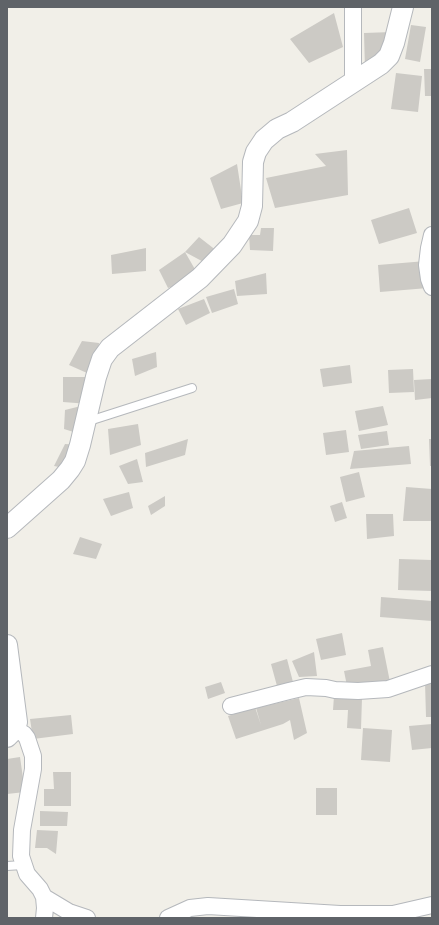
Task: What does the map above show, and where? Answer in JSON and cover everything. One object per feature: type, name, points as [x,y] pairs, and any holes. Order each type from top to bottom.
[{"type":"street","points":[[353,7],[353,83]]},
{"type":"street","points":[[7,528],[61,480],[70,469],[80,445],[96,376],[102,360],[110,348],[200,278],[232,245],[248,221],[252,206],[253,162],[256,152],[264,140],[278,129],[292,122],[381,64],[389,56],[394,43],[402,7]]},
{"type":"street","points":[[432,235],[428,248],[427,265],[432,287]]},
{"type":"street","points":[[7,645],[17,714],[17,722],[11,733],[24,734],[27,738],[34,763],[22,830],[21,856],[27,874],[40,889],[44,897],[44,918]]},
{"type":"street","points":[[231,706],[306,687],[358,691],[388,689],[432,674]]},
{"type":"street","points":[[44,897],[69,912],[87,918]]},
{"type":"street","points":[[168,918],[190,908],[208,906],[340,914],[393,914],[432,905]]},
{"type":"lane","points":[[85,422],[192,388]]},
{"type":"lane","points":[[7,866],[23,865]]},
{"type":"building","points":[[334,13],[343,47],[309,63],[290,39]]},
{"type":"building","points":[[411,25],[426,27],[420,62],[405,59]]},
{"type":"building","points":[[392,32],[387,51],[365,70],[364,33]]},
{"type":"building","points":[[424,69],[432,69],[432,96],[425,96]]},
{"type":"building","points":[[396,73],[422,76],[418,112],[391,109]]},
{"type":"building","points":[[347,150],[348,195],[275,208],[266,178],[326,166],[315,154]]},
{"type":"building","points":[[237,164],[243,203],[221,209],[210,178]]},
{"type":"building","points":[[409,208],[417,233],[379,244],[371,220]]},
{"type":"building","points":[[261,228],[274,228],[273,251],[250,250],[249,235],[260,235]]},
{"type":"building","points":[[199,237],[217,251],[211,266],[185,252]]},
{"type":"building","points":[[146,248],[146,271],[112,274],[111,255]]},
{"type":"building","points":[[185,252],[200,278],[168,288],[159,270]]},
{"type":"building","points":[[426,261],[428,288],[380,292],[378,265]]},
{"type":"building","points":[[266,273],[267,294],[237,296],[235,281]]},
{"type":"building","points":[[234,289],[238,304],[212,313],[206,297]]},
{"type":"building","points":[[204,299],[210,313],[186,325],[178,309]]},
{"type":"building","points":[[82,341],[99,343],[96,377],[69,365]]},
{"type":"building","points":[[156,352],[157,367],[135,376],[132,359]]},
{"type":"building","points":[[350,365],[352,383],[323,387],[320,369]]},
{"type":"building","points":[[413,369],[414,392],[389,393],[388,370]]},
{"type":"building","points":[[63,377],[96,377],[83,435],[64,429],[65,410],[89,404],[63,402]]},
{"type":"building","points":[[432,379],[432,398],[415,400],[414,380]]},
{"type":"building","points":[[383,406],[388,425],[359,431],[355,411]]},
{"type":"building","points":[[138,424],[141,445],[110,455],[108,429]]},
{"type":"building","points":[[346,430],[349,452],[326,455],[323,433]]},
{"type":"building","points":[[387,431],[389,445],[361,449],[358,435]]},
{"type":"building","points":[[188,439],[185,455],[146,467],[145,453]]},
{"type":"building","points":[[429,439],[432,439],[432,466],[430,466]]},
{"type":"building","points":[[65,444],[80,445],[79,471],[54,466]]},
{"type":"building","points":[[409,446],[411,464],[350,469],[354,451]]},
{"type":"building","points":[[137,459],[143,482],[128,484],[119,466]]},
{"type":"building","points":[[359,472],[365,497],[346,502],[340,477]]},
{"type":"building","points":[[406,487],[432,489],[432,521],[403,521]]},
{"type":"building","points":[[129,492],[133,508],[111,516],[103,499]]},
{"type":"building","points":[[165,496],[165,506],[151,515],[148,506]]},
{"type":"building","points":[[342,502],[347,518],[335,522],[330,506]]},
{"type":"building","points":[[366,514],[393,514],[394,536],[367,539]]},
{"type":"building","points":[[80,537],[102,544],[96,559],[73,554]]},
{"type":"building","points":[[399,559],[432,560],[432,591],[398,590]]},
{"type":"building","points":[[381,597],[432,601],[432,621],[380,617]]},
{"type":"building","points":[[342,633],[346,655],[321,660],[316,639]]},
{"type":"building","points":[[383,647],[390,682],[347,686],[344,671],[371,666],[368,650]]},
{"type":"building","points":[[314,652],[317,676],[299,677],[292,661]]},
{"type":"building","points":[[287,659],[293,682],[277,686],[271,664]]},
{"type":"building","points":[[432,681],[432,717],[426,717],[425,682]]},
{"type":"building","points":[[221,682],[225,693],[208,699],[205,687]]},
{"type":"building","points":[[334,696],[362,698],[361,729],[347,728],[348,710],[333,710]]},
{"type":"building","points":[[299,698],[307,733],[294,740],[290,720],[283,724],[236,739],[228,716],[255,707],[261,725],[256,708]]},
{"type":"building","points":[[71,715],[73,734],[33,739],[30,719]]},
{"type":"building","points":[[432,724],[432,748],[412,750],[409,726]]},
{"type":"building","points":[[363,728],[392,730],[390,762],[361,760]]},
{"type":"building","points":[[20,757],[25,792],[7,794],[7,759]]},
{"type":"building","points":[[53,772],[71,772],[71,806],[44,806],[44,789],[54,789]]},
{"type":"building","points":[[316,788],[337,788],[337,815],[316,815]]},
{"type":"building","points":[[40,811],[68,812],[67,826],[40,826]]},
{"type":"building","points":[[37,830],[58,831],[56,854],[47,848],[35,848]]}]
